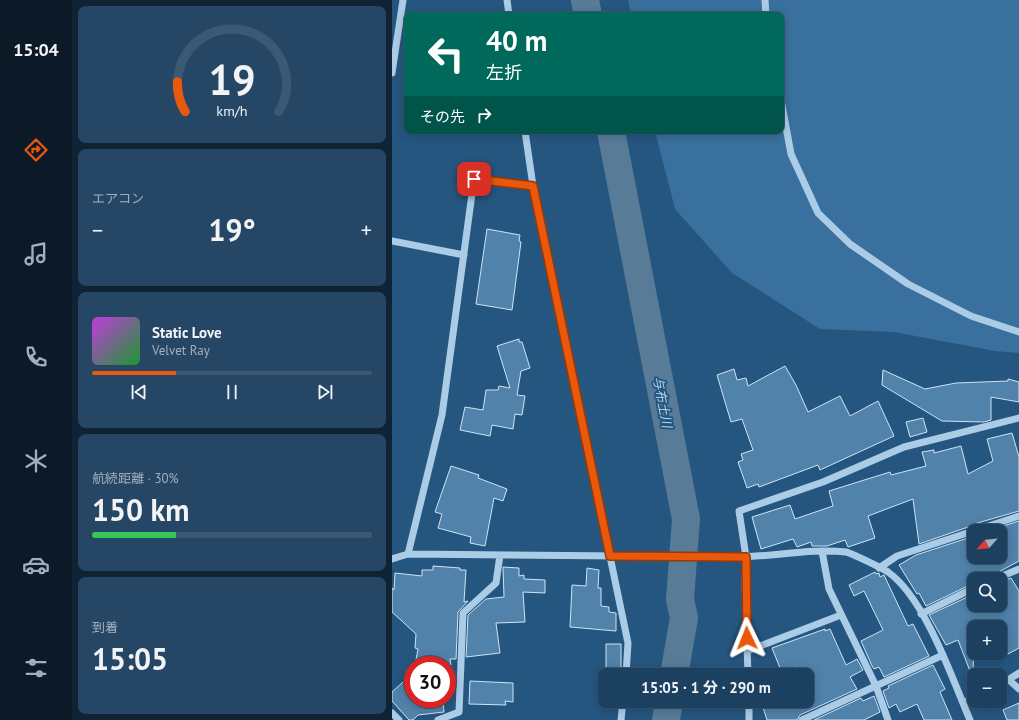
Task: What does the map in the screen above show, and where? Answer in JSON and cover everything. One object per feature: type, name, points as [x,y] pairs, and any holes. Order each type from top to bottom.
[{"type":"street","points":[[392,73],[403,0]]},
{"type":"street","points":[[507,0],[509,12]]},
{"type":"street","points":[[765,0],[766,12]]},
{"type":"street","points":[[784,116],[791,154],[818,213],[850,244],[908,284],[971,316],[1019,332]]},
{"type":"street","points":[[526,134],[533,186],[613,556],[628,643],[626,668]]},
{"type":"street","points":[[408,554],[442,415],[474,179],[533,186]]},
{"type":"street","points":[[392,241],[464,255]]},
{"type":"street","points":[[748,668],[745,583],[746,557],[739,511],[823,482],[904,446],[1019,418]]},
{"type":"street","points":[[879,568],[897,556],[1019,516]]},
{"type":"street","points":[[392,559],[408,554],[746,557],[822,551],[848,552],[887,572],[903,587],[921,614],[943,655],[970,720]]},
{"type":"street","points":[[822,551],[829,590],[876,686],[888,720]]},
{"type":"street","points":[[438,720],[459,712],[463,613],[496,583],[500,555]]},
{"type":"street","points":[[1007,574],[1019,569]]},
{"type":"street","points":[[921,614],[967,591]]},
{"type":"street","points":[[747,651],[841,615]]},
{"type":"street","points":[[802,720],[943,655]]},
{"type":"street","points":[[1019,673],[1009,680],[1019,689]]},
{"type":"street","points":[[963,703],[967,701]]},
{"type":"street","points":[[621,720],[622,708]]},
{"type":"street","points":[[749,708],[749,720]]},
{"type":"street","points":[[392,713],[399,720]]},
{"type":"shaded area","points":[[628,0],[1019,0],[1019,353],[995,351],[894,332],[820,329],[732,273],[675,209],[656,134],[784,134],[784,12],[630,12]]},
{"type":"building","points":[[487,229],[520,235],[519,241],[521,242],[512,310],[476,304]]},
{"type":"building","points":[[519,339],[519,342],[522,342],[530,368],[521,371],[517,395],[525,396],[522,415],[515,414],[513,429],[492,425],[490,436],[460,430],[465,407],[483,410],[486,390],[498,390],[499,386],[510,388],[497,346]]},
{"type":"building","points":[[785,366],[796,385],[808,412],[840,396],[850,416],[878,401],[894,436],[820,470],[818,465],[759,487],[758,484],[747,488],[738,462],[743,460],[741,454],[753,450],[742,419],[731,422],[717,375],[734,369],[737,380],[746,378],[748,386]]},
{"type":"building","points":[[883,370],[925,389],[956,383],[1008,381],[1008,379],[1019,382],[1019,402],[991,397],[991,420],[984,422],[942,421],[882,385]]},
{"type":"building","points":[[923,418],[927,432],[910,437],[906,422]]},
{"type":"building","points":[[1012,433],[1019,457],[1019,511],[974,524],[967,524],[967,527],[919,544],[913,499],[868,516],[875,538],[848,547],[845,540],[827,546],[812,546],[811,542],[797,547],[793,539],[761,549],[752,517],[790,505],[795,519],[833,506],[829,491],[890,472],[891,475],[926,466],[922,452],[934,450],[934,453],[961,446],[968,474],[993,461],[987,439]]},
{"type":"building","points":[[451,466],[479,475],[478,478],[507,489],[503,501],[494,498],[485,546],[470,543],[471,537],[438,528],[442,514],[435,512]]},
{"type":"building","points":[[1019,521],[1019,561],[999,572],[967,572],[967,586],[926,606],[919,593],[917,594],[899,565],[916,555],[967,538],[967,564],[1007,564],[1007,525]]},
{"type":"building","points":[[433,566],[460,568],[460,570],[466,570],[464,602],[468,601],[458,612],[456,659],[456,656],[417,656],[418,649],[415,648],[416,634],[392,612],[392,588],[394,590],[395,573],[422,576],[422,570],[433,570]]},
{"type":"building","points":[[503,567],[519,568],[519,576],[524,575],[524,579],[545,580],[545,593],[523,592],[525,622],[496,623],[500,653],[466,657],[468,615],[486,599],[504,597]]},
{"type":"building","points":[[587,568],[599,570],[598,588],[601,588],[601,606],[609,607],[609,612],[616,613],[616,631],[570,627],[572,585],[586,586]]},
{"type":"building","points":[[875,572],[876,574],[879,573],[880,577],[884,575],[908,626],[913,624],[929,656],[884,677],[879,667],[874,669],[872,666],[861,641],[883,630],[864,591],[854,596],[849,585]]},
{"type":"building","points":[[1011,578],[1019,591],[1019,648],[1008,654],[1007,652],[1007,620],[967,620],[967,660],[973,660],[973,668],[969,668],[958,640],[946,645],[929,615],[967,597],[967,612],[1007,612],[1007,579]]},
{"type":"building","points":[[825,629],[825,631],[830,629],[846,665],[857,659],[863,670],[850,677],[857,689],[800,715],[797,720],[767,720],[763,708],[814,708],[814,668],[780,668],[772,648]]},
{"type":"building","points":[[606,644],[621,644],[621,668],[606,668]]},
{"type":"building","points":[[933,665],[945,689],[940,692],[952,720],[924,720],[917,704],[900,712],[896,704],[889,708],[883,691],[889,688],[888,686]]},
{"type":"building","points":[[404,681],[404,708],[444,708],[444,712],[418,715],[413,720],[409,720],[392,701],[392,692]]},
{"type":"building","points":[[470,681],[513,683],[513,702],[505,701],[506,705],[469,704]]},
{"type":"building","points":[[874,696],[880,712],[864,720],[814,720],[861,698],[863,701]]},
{"type":"building","points":[[1019,703],[1019,720],[1007,720],[1003,710]]},
{"type":"waterway","name":"与布土川","points":[[585,0],[587,12]]},
{"type":"waterway","name":"与布土川","points":[[612,134],[686,519],[680,599],[684,618],[675,668]]},
{"type":"waterway","name":"与布土川","points":[[666,720],[668,708]]},
{"type":"route","points":[[474,179],[533,186],[610,556],[746,557],[745,583],[747,638]]}]
